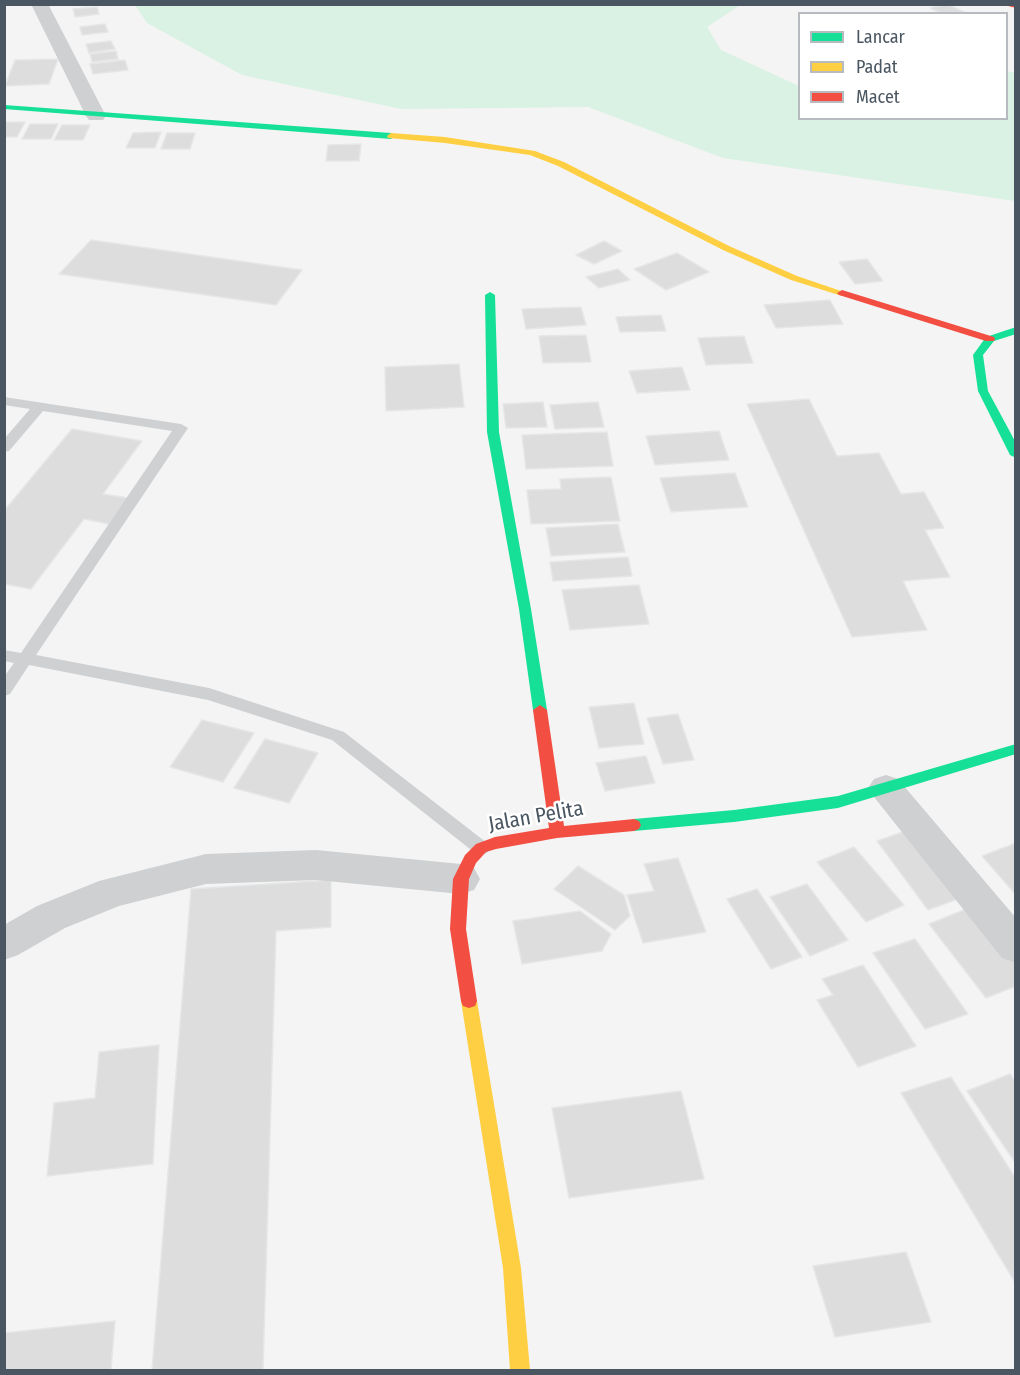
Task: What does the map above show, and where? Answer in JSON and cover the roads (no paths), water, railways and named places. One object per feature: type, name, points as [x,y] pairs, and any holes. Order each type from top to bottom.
[{"type":"main road","points":[[1011,4],[1016,6]]},
{"type":"main road","points":[[4,107],[96,116],[445,140],[532,153],[561,164],[726,248],[794,278],[990,339]]},
{"type":"main road","points":[[490,296],[493,432],[525,609],[557,832]]},
{"type":"main road","points":[[1016,330],[990,339],[978,355],[983,391],[1016,455]]},
{"type":"main road","name":"Jalan Pelita","points":[[520,1371],[512,1269],[458,929],[461,879],[470,859],[481,848],[495,843],[557,832],[734,816],[838,802],[1016,749]]},
{"type":"street","points":[[39,4],[96,116]]},
{"type":"street","points":[[886,788],[1016,946]]},
{"type":"street","points":[[4,944],[51,917],[112,892],[206,869],[316,865],[461,879]]},
{"type":"lane","points":[[4,401],[181,428],[4,690]]},
{"type":"lane","points":[[4,448],[40,406]]},
{"type":"lane","points":[[4,655],[209,694],[338,736],[481,848]]}]
